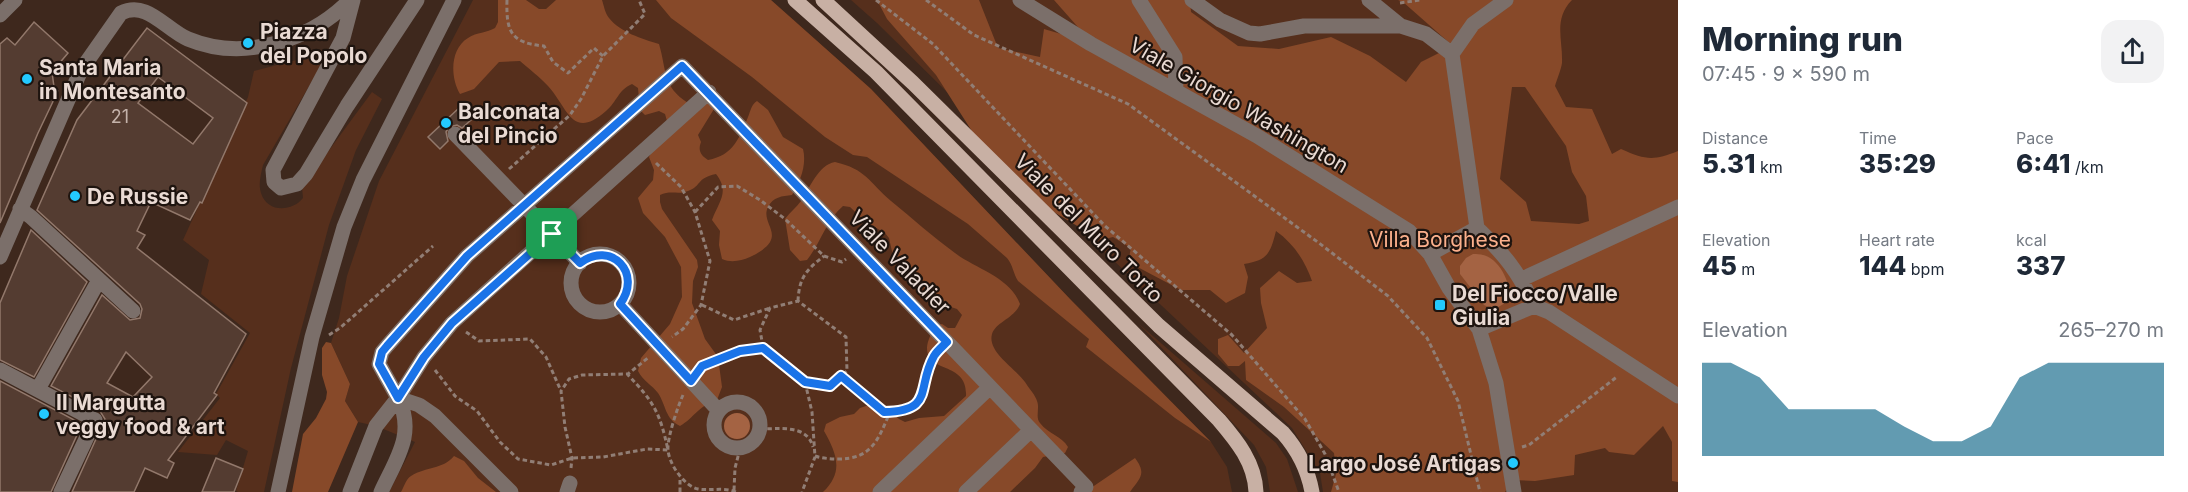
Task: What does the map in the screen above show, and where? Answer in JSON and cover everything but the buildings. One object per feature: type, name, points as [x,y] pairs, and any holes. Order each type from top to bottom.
[{"type":"main road","name":"Viale del Muro Torto","points":[[795,0],[876,72],[1219,420],[1245,454],[1255,478],[1256,492]]},
{"type":"main road","name":"Viale del Muro Torto","points":[[823,0],[922,91],[1159,326],[1283,433],[1297,450],[1312,492]]},
{"type":"street","points":[[0,15],[15,0]]},
{"type":"street","points":[[143,0],[153,14]]},
{"type":"street","points":[[0,257],[85,64],[121,13],[140,8],[153,14],[176,33],[196,42],[228,48],[251,48],[277,43],[305,33],[335,14],[351,0]]},
{"type":"street","points":[[351,0],[343,38],[273,170],[274,182],[281,188],[297,184],[306,174],[417,0]]},
{"type":"street","points":[[278,492],[312,337],[344,227],[368,169],[454,0]]},
{"type":"street","name":"Viale Giorgio Washington","points":[[1020,0],[1091,44],[1257,136],[1409,231],[1430,254],[1449,288],[1479,329],[1496,383],[1514,492]]},
{"type":"street","points":[[1139,0],[1175,57],[1176,91]]},
{"type":"street","points":[[1192,0],[1229,26],[1249,33],[1260,34],[1304,26],[1401,26],[1426,33],[1452,54],[1477,228],[1500,249],[1522,279],[1534,306],[1549,312],[1678,396]]},
{"type":"street","points":[[1369,0],[1401,26]]},
{"type":"street","points":[[1452,54],[1473,24],[1506,0]]},
{"type":"street","name":"Viale Valadier","points":[[523,205],[682,66],[1031,430],[1084,489]]},
{"type":"street","points":[[350,492],[376,426],[398,398],[424,357],[452,323],[497,285],[709,92]]},
{"type":"street","points":[[455,135],[580,263]]},
{"type":"street","points":[[381,492],[406,434],[406,419],[398,398],[379,364],[382,352],[467,256],[523,205]]},
{"type":"street","points":[[1522,279],[1678,207]]},
{"type":"street","points":[[20,209],[133,311]]},
{"type":"street","points":[[1430,254],[1477,228]]},
{"type":"street","points":[[596,255],[613,258],[620,263],[628,279],[625,297],[620,304],[604,312],[587,309],[579,304],[571,288],[571,278],[580,263],[596,255]]},
{"type":"street","points":[[38,389],[99,280]]},
{"type":"street","points":[[620,304],[719,411]]},
{"type":"street","points":[[1479,329],[1534,306]]},
{"type":"street","points":[[0,370],[95,420],[61,492]]},
{"type":"street","points":[[880,492],[990,387]]},
{"type":"street","points":[[398,398],[419,405],[435,416],[511,492]]},
{"type":"street","points":[[732,403],[747,404],[758,414],[760,429],[754,442],[740,449],[727,446],[717,437],[714,424],[719,411],[732,403]]},
{"type":"street","points":[[966,492],[1031,430]]},
{"type":"path","points":[[507,0],[506,21],[516,37],[527,44],[544,46],[554,62],[568,73],[594,48],[603,56]]},
{"type":"path","points":[[498,179],[570,115],[603,56],[645,14],[639,0]]},
{"type":"path","points":[[876,0],[933,44],[1106,226],[1232,335],[1305,419],[1325,454],[1339,492]]},
{"type":"path","points":[[926,0],[974,34],[1128,105],[1319,243],[1388,296],[1427,338],[1458,401],[1480,492]]},
{"type":"path","points":[[695,212],[718,187],[737,186],[785,219],[824,256],[842,262],[860,251]]},
{"type":"path","points":[[329,334],[340,328],[433,246]]},
{"type":"path","points":[[798,301],[799,283],[812,265],[824,256]]},
{"type":"path","points":[[701,305],[734,320],[798,301]]},
{"type":"path","points":[[770,308],[760,330],[763,348],[805,382],[830,386],[847,371],[846,337],[798,301]]},
{"type":"path","points":[[452,323],[479,341],[530,339],[546,357],[561,391]]},
{"type":"path","points":[[841,376],[884,412],[898,412],[912,407],[922,399],[935,355],[947,342]]},
{"type":"path","points":[[668,450],[677,409],[691,381],[702,366],[740,351],[763,348]]},
{"type":"path","points":[[424,357],[455,396],[477,411],[500,442],[518,459],[551,465],[572,458],[603,457],[647,449],[668,450]]},
{"type":"path","points":[[1539,438],[1631,366]]},
{"type":"path","points":[[628,374],[648,395],[662,421],[668,450],[680,479],[680,492]]},
{"type":"path","points":[[802,492],[815,457],[812,412],[805,382]]},
{"type":"path","points":[[815,457],[854,459],[868,452],[881,434],[890,412]]},
{"type":"path","points":[[760,429],[799,430],[811,440],[815,457]]},
{"type":"path","points":[[680,479],[697,489],[735,491],[735,468],[740,449]]},
{"type":"green space","points":[[473,0],[771,0],[871,89],[1070,299],[1211,442],[1227,467],[1232,492],[389,492],[415,442],[376,426],[358,422],[345,401],[350,384],[331,343],[339,318],[347,276],[379,181]]},
{"type":"green space","points":[[498,0],[526,0],[539,9],[546,9],[556,0],[602,0],[608,16],[619,27],[659,44],[667,77],[680,97],[688,103],[709,102],[714,109],[698,135],[701,142],[700,152],[708,160],[717,158],[730,150],[742,132],[752,106],[757,101],[768,110],[783,137],[803,149],[802,173],[792,195],[775,199],[768,207],[766,213],[772,237],[769,243],[762,250],[743,260],[722,259],[719,245],[720,231],[712,220],[723,191],[716,174],[705,178],[688,191],[660,195],[662,209],[697,260],[698,267],[693,281],[692,303],[705,339],[718,357],[722,387],[717,400],[705,405],[680,426],[671,420],[658,393],[638,371],[641,358],[670,324],[682,297],[681,267],[665,237],[643,213],[638,198],[653,180],[654,170],[649,157],[667,121],[665,114],[659,111],[645,115],[640,110],[638,88],[632,84],[624,89],[610,108],[595,119],[585,123],[578,122],[566,111],[545,83],[520,61],[499,62],[474,89],[460,94],[454,80],[455,56],[462,43],[471,36],[495,28],[498,22]]},
{"type":"green space","points":[[656,0],[771,0],[871,89],[1070,299],[1211,442],[1175,418],[1086,347],[1089,339],[1018,281],[1007,258],[968,224],[867,157],[853,155],[825,137],[752,77],[671,18]]},
{"type":"green space","name":"Villa Borghese","points":[[851,0],[1678,0],[1678,492],[1323,492],[1320,473],[1292,428],[1096,244],[1025,169]]},
{"type":"green space","name":"Villa Borghese","points":[[877,0],[979,0],[998,48],[1040,57],[1044,29],[1092,43],[1054,0],[1190,0],[1191,12],[1238,46],[1279,49],[1331,37],[1370,56],[1406,82],[1421,62],[1453,46],[1398,0],[1572,0],[1566,7],[1561,22],[1562,63],[1555,86],[1566,107],[1592,109],[1612,154],[1621,149],[1643,157],[1656,158],[1678,151],[1678,482],[1672,481],[1672,442],[1663,426],[1634,455],[1609,452],[1605,448],[1575,455],[1574,475],[1535,481],[1512,480],[1505,492],[1331,492],[1336,474],[1334,453],[1284,407],[1246,380],[1245,361],[1239,366],[1228,366],[1218,354],[1218,339],[1228,335],[1244,353],[1267,328],[1260,288],[1279,271],[1297,283],[1312,281],[1302,260],[1288,241],[1276,231],[1267,255],[1244,264],[1248,277],[1245,293],[1226,303],[1210,290],[1181,290],[1128,262],[1131,248],[1113,237],[1101,240],[1052,211],[975,136],[936,75],[887,19]],"holes":[[[1512,87],[1525,87],[1566,146],[1572,172],[1586,196],[1589,221],[1579,224],[1531,221],[1526,202],[1500,179]]]},
{"type":"green space","points":[[324,49],[329,52],[263,165],[260,190],[264,200],[280,208],[298,203],[303,198],[302,187],[372,92],[382,99],[356,150],[329,225],[291,368],[264,492],[238,492],[236,491],[248,451],[226,440],[217,455],[178,452],[220,398],[216,394],[250,333],[201,294],[209,260],[183,240],[248,97],[254,71],[304,58]]},
{"type":"green space","points":[[835,162],[861,172],[891,201],[939,241],[963,259],[1001,280],[1009,287],[1020,304],[1014,313],[994,330],[992,341],[994,347],[1003,360],[1021,377],[1035,397],[1040,423],[1068,447],[1065,453],[1043,457],[1010,492],[823,492],[830,485],[836,470],[835,455],[824,431],[826,424],[840,417],[854,414],[860,408],[875,403],[888,408],[905,422],[919,418],[944,416],[966,396],[965,385],[961,377],[933,362],[927,348],[934,326],[942,324],[948,328],[955,328],[962,315],[957,309],[936,302],[930,297],[915,272],[893,256],[889,238],[885,233],[866,222],[850,207],[843,206],[832,218],[807,260],[800,261],[790,250],[785,219],[801,201],[819,172]]},
{"type":"green space","points":[[1139,324],[1276,443],[1287,459],[1298,492],[1270,492],[1266,467],[1254,445]]},
{"type":"green space","points":[[326,342],[331,343],[350,384],[345,401],[358,422],[328,492],[292,492],[303,434],[316,418],[326,399],[327,392],[322,375],[322,348]]},
{"type":"green space","points":[[454,456],[464,461],[478,478],[496,492],[401,492],[411,476],[444,464]]},
{"type":"green space","points":[[1135,458],[1141,468],[1141,476],[1130,492],[1085,492]]},
{"type":"shaded area","points":[[1473,254],[1488,257],[1499,266],[1503,273],[1510,295],[1499,307],[1493,309],[1484,305],[1460,274],[1460,266],[1466,258]]},
{"type":"shaded area","points":[[737,413],[746,417],[750,426],[746,435],[737,439],[728,435],[724,426],[728,417]]},
{"type":"place","name":"Piazza del Popolo","points":[[248,43]]},
{"type":"place","name":"Santa Maria in Montesanto","points":[[27,79]]},
{"type":"place","name":"Balconata del Pincio","points":[[446,123]]},
{"type":"place","name":"De Russie","points":[[75,196]]},
{"type":"place","name":"Del Fiocco/Valle Giulia","points":[[1440,305]]},
{"type":"place","name":"Il Margutta veggy food & art","points":[[44,414]]},
{"type":"place","name":"Largo José Artigas","points":[[1513,463]]},
{"type":"route","points":[[682,66],[947,342],[935,355],[922,399],[912,407],[898,412],[884,412],[841,376],[830,386],[805,382],[763,348],[740,351],[702,366],[691,381],[620,304],[628,288],[626,271],[620,263],[605,255],[596,255],[580,263],[552,234],[452,323],[424,357],[398,398],[379,364],[382,352],[387,346],[467,256],[682,66]]}]
